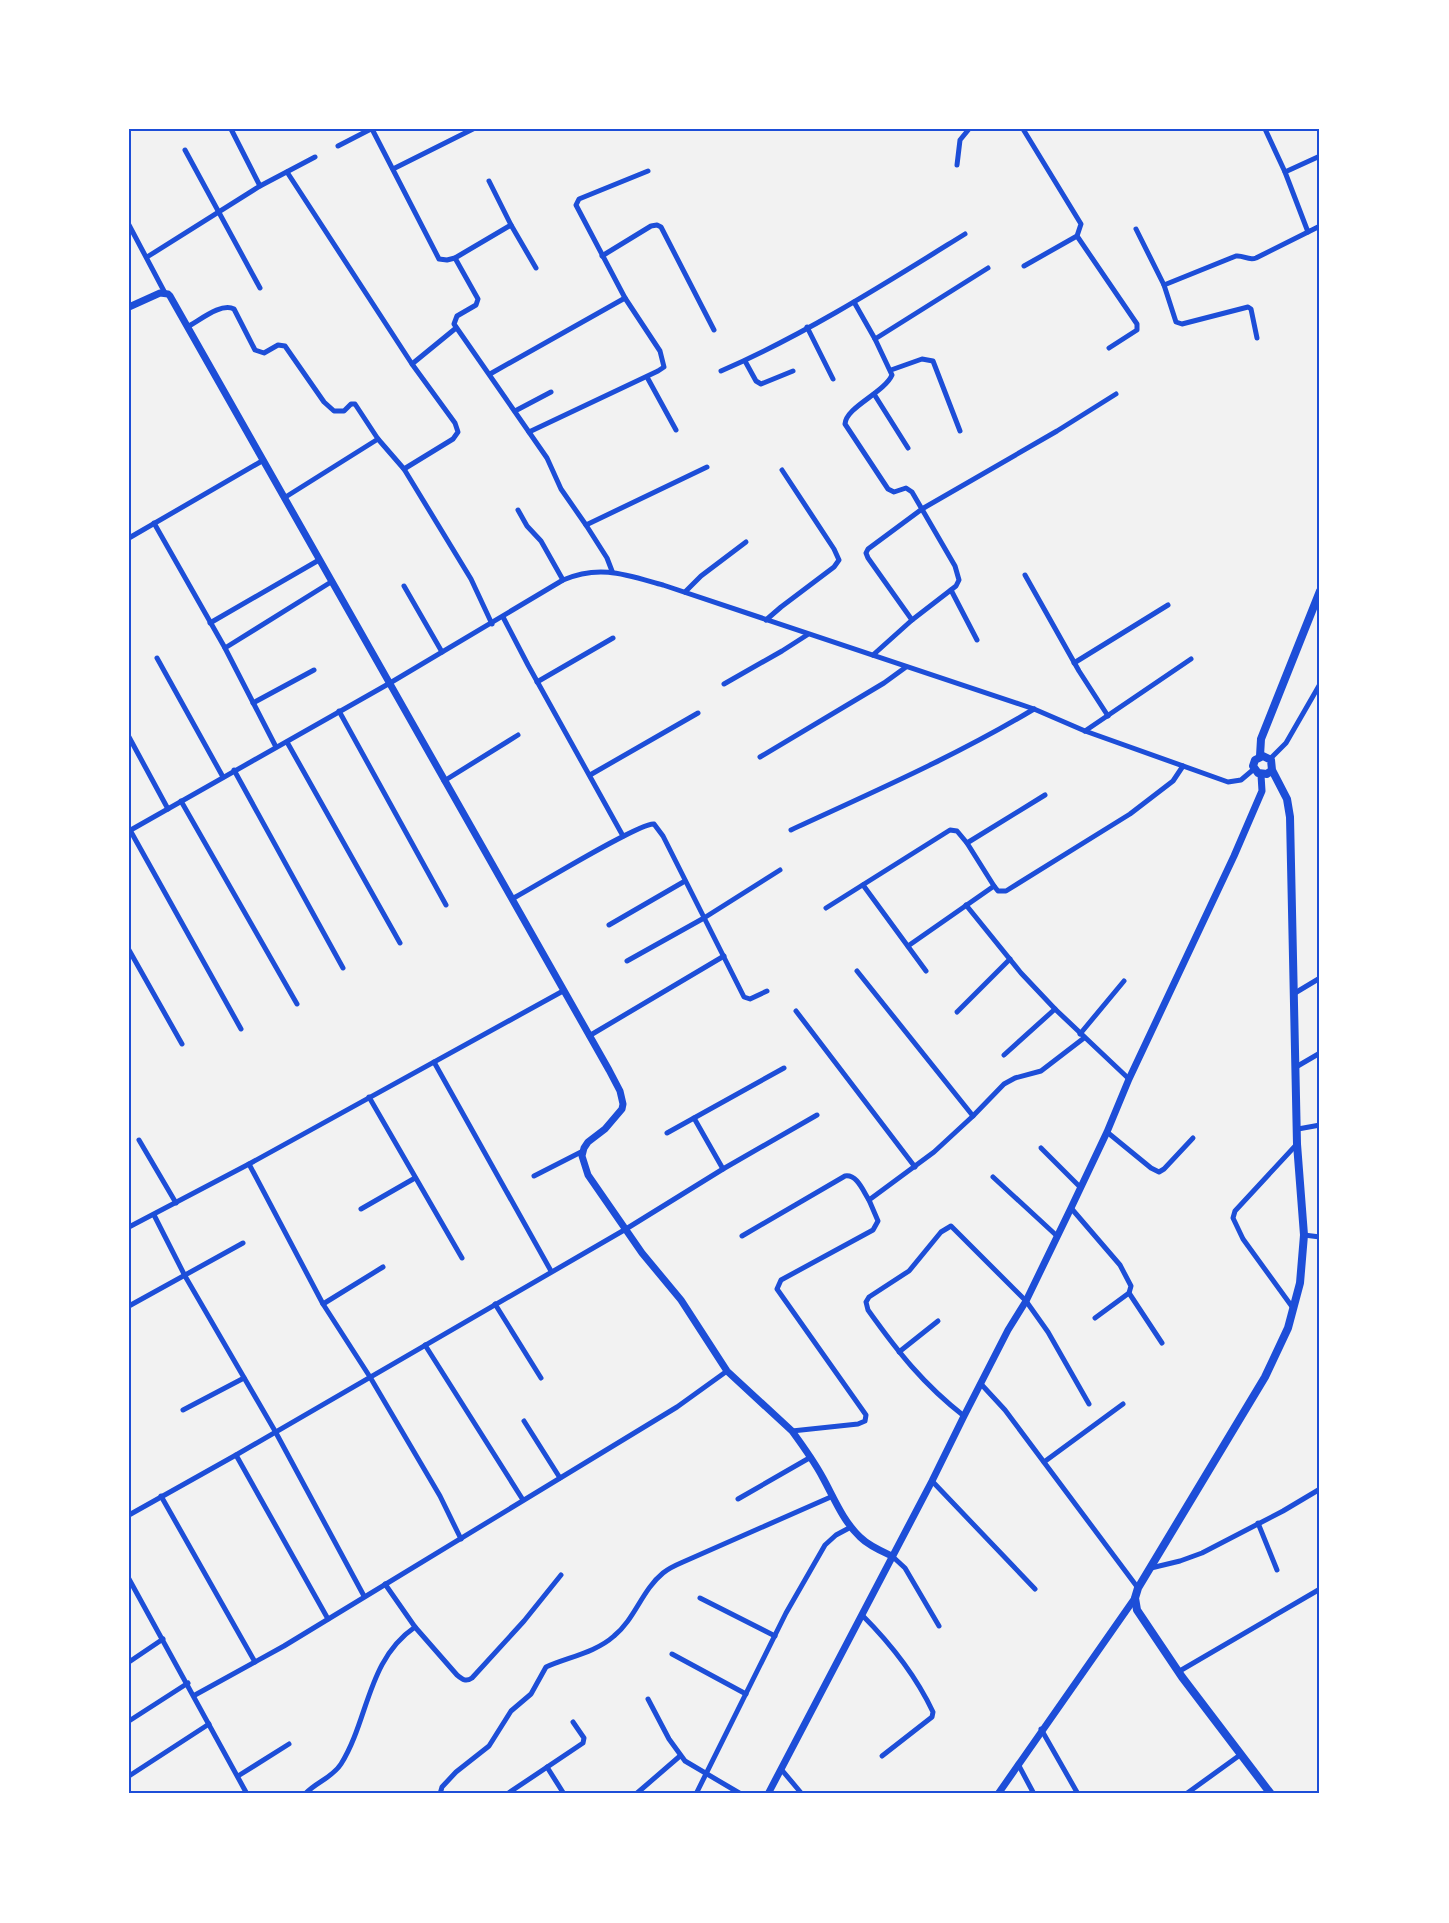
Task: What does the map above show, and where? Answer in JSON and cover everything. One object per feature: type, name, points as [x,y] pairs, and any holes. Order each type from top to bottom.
[{"type":"main road","points":[[1260,756],[1262,739],[1320,591]]},
{"type":"main road","points":[[1271,1794],[1178,1672],[1137,1610],[1135,1598],[1138,1588],[1265,1377],[1279,1349],[1294,1309],[1300,1283],[1304,1235],[1298,1144],[1290,817],[1287,799],[1272,770],[1270,759],[1260,756],[1255,760],[1254,769],[1261,775],[1272,770]]},
{"type":"street","points":[[231,129],[260,186]]},
{"type":"street","points":[[338,146],[371,129],[436,256],[442,260],[454,258],[511,225]]},
{"type":"street","points":[[393,169],[473,129]]},
{"type":"street","points":[[957,165],[960,140],[969,129]]},
{"type":"street","points":[[1023,129],[1079,220],[1080,228],[1077,236],[1024,266]]},
{"type":"street","points":[[1265,129],[1285,172],[1308,232]]},
{"type":"street","points":[[185,150],[260,288]]},
{"type":"street","points":[[1285,172],[1320,156]]},
{"type":"street","points":[[147,257],[260,186],[315,157]]},
{"type":"street","points":[[529,432],[647,377],[664,366],[663,358],[625,298],[576,209],[577,202],[601,189],[648,171]]},
{"type":"street","points":[[286,172],[412,364],[455,423],[458,432],[453,439],[404,469]]},
{"type":"street","points":[[489,181],[536,268]]},
{"type":"street","points":[[129,225],[165,293],[170,296],[188,327],[620,1091],[622,1109],[605,1129],[588,1142],[583,1151],[582,1156],[588,1175],[681,1300],[728,1371],[792,1431],[811,1457],[851,1527],[866,1542],[892,1556],[905,1568],[939,1626]]},
{"type":"street","points":[[602,256],[651,226],[661,227],[714,330]]},
{"type":"street","points":[[1164,285],[1236,256],[1250,260],[1257,258],[1320,226]]},
{"type":"street","points":[[1136,229],[1164,285],[1173,319],[1178,324],[1248,306],[1251,309],[1257,338]]},
{"type":"street","points":[[721,371],[746,361],[854,302],[965,234]]},
{"type":"street","points":[[1077,236],[1137,324],[1137,330],[1109,348]]},
{"type":"street","points":[[454,258],[478,299],[476,305],[455,318],[456,328],[547,458],[566,497],[586,525],[612,571]]},
{"type":"street","points":[[875,339],[988,268]]},
{"type":"street","points":[[129,307],[165,293]]},
{"type":"street","points":[[490,374],[625,298]]},
{"type":"street","points":[[854,302],[891,370],[890,379],[847,416],[845,424],[888,489],[892,492],[905,488],[910,490],[959,574],[959,582],[951,590],[912,620],[873,655]]},
{"type":"street","points":[[188,327],[223,307],[231,307],[255,350],[264,353],[278,345],[285,346],[324,402],[333,411],[344,411],[351,404],[355,404],[378,439],[404,469],[471,579],[492,624]]},
{"type":"street","points":[[807,327],[833,379]]},
{"type":"street","points":[[412,364],[456,328]]},
{"type":"street","points":[[891,370],[922,359],[933,361],[960,431]]},
{"type":"street","points":[[746,361],[756,381],[761,384],[793,371]]},
{"type":"street","points":[[647,377],[676,430]]},
{"type":"street","points":[[515,411],[551,392]]},
{"type":"street","points":[[874,394],[908,448]]},
{"type":"street","points":[[912,620],[866,553],[867,549],[922,509],[1116,394]]},
{"type":"street","points":[[284,498],[378,439]]},
{"type":"street","points":[[129,538],[262,461]]},
{"type":"street","points":[[586,525],[707,466]]},
{"type":"street","points":[[766,620],[834,567],[839,560],[782,470]]},
{"type":"street","points":[[518,510],[527,526],[541,542],[562,580]]},
{"type":"street","points":[[154,523],[225,648],[276,747]]},
{"type":"street","points":[[685,592],[701,576],[746,542]]},
{"type":"street","points":[[210,623],[319,560]]},
{"type":"street","points":[[241,1029],[130,830],[501,619],[562,580],[583,573],[612,571],[685,592],[807,635],[1034,709],[1085,731],[1228,782],[1237,782],[1254,769]]},
{"type":"street","points":[[1025,574],[1074,663],[1108,716]]},
{"type":"street","points":[[225,648],[331,582]]},
{"type":"street","points":[[404,585],[442,652]]},
{"type":"street","points":[[951,590],[977,640]]},
{"type":"street","points":[[1074,663],[1168,605]]},
{"type":"street","points":[[501,619],[623,836]]},
{"type":"street","points":[[724,684],[807,635]]},
{"type":"street","points":[[537,681],[613,638]]},
{"type":"street","points":[[157,658],[223,777]]},
{"type":"street","points":[[1085,731],[1191,659]]},
{"type":"street","points":[[760,757],[906,668]]},
{"type":"street","points":[[253,703],[314,670]]},
{"type":"street","points":[[1270,759],[1286,743],[1320,684]]},
{"type":"street","points":[[791,830],[934,763],[1005,727],[1034,709]]},
{"type":"street","points":[[339,711],[446,905]]},
{"type":"street","points":[[590,776],[698,713]]},
{"type":"street","points":[[444,781],[518,735]]},
{"type":"street","points":[[129,737],[168,809]]},
{"type":"street","points":[[287,742],[400,944]]},
{"type":"street","points":[[826,908],[950,830],[957,831],[967,843],[998,891],[1006,891],[1130,814],[1173,781],[1183,765]]},
{"type":"street","points":[[234,770],[343,968]]},
{"type":"street","points":[[768,1794],[1026,1301],[1081,1188],[1262,791],[1261,775]]},
{"type":"street","points":[[967,843],[1045,795]]},
{"type":"street","points":[[181,801],[297,1004]]},
{"type":"street","points":[[512,899],[623,836],[648,823],[654,824],[663,836],[746,999],[767,991]]},
{"type":"street","points":[[627,961],[704,918],[780,870]]},
{"type":"street","points":[[609,925],[685,881]]},
{"type":"street","points":[[863,885],[926,970]]},
{"type":"street","points":[[908,946],[994,886]]},
{"type":"street","points":[[966,905],[1055,1009],[1129,1079]]},
{"type":"street","points":[[129,950],[182,1044]]},
{"type":"street","points":[[589,1036],[724,956]]},
{"type":"street","points":[[957,1011],[1010,959]]},
{"type":"street","points":[[857,971],[973,1116]]},
{"type":"street","points":[[1295,993],[1320,978]]},
{"type":"street","points":[[869,1200],[915,1167],[973,1116],[1008,1081],[1041,1071],[1082,1036],[1124,981]]},
{"type":"street","points":[[129,1227],[249,1164],[563,991]]},
{"type":"street","points":[[1004,1055],[1055,1009]]},
{"type":"street","points":[[796,1011],[915,1167]]},
{"type":"street","points":[[1296,1067],[1320,1053]]},
{"type":"street","points":[[434,1062],[551,1271]]},
{"type":"street","points":[[667,1133],[784,1068]]},
{"type":"street","points":[[369,1097],[462,1258]]},
{"type":"street","points":[[129,1515],[626,1229],[723,1169],[817,1115]]},
{"type":"street","points":[[694,1118],[723,1169]]},
{"type":"street","points":[[1298,1129],[1320,1125]]},
{"type":"street","points":[[1107,1132],[1159,1172],[1193,1138]]},
{"type":"street","points":[[139,1140],[176,1203]]},
{"type":"street","points":[[1294,1309],[1243,1239],[1233,1218],[1235,1211],[1298,1144]]},
{"type":"street","points":[[1041,1148],[1081,1188]]},
{"type":"street","points":[[534,1176],[583,1151]]},
{"type":"street","points":[[249,1164],[323,1304],[370,1377],[440,1496],[461,1539]]},
{"type":"street","points":[[742,1236],[849,1175],[855,1178],[869,1200],[878,1221],[876,1227],[786,1275],[777,1289],[864,1412],[866,1419],[848,1426],[792,1431]]},
{"type":"street","points":[[993,1177],[1057,1236]]},
{"type":"street","points":[[361,1209],[415,1178]]},
{"type":"street","points":[[1071,1208],[1119,1265],[1130,1282],[1130,1293],[1162,1343]]},
{"type":"street","points":[[154,1215],[185,1276],[275,1431],[364,1596]]},
{"type":"street","points":[[964,1416],[937,1395],[898,1352],[868,1310],[866,1302],[869,1297],[909,1271],[941,1232],[949,1227],[955,1228],[1026,1301],[1048,1332],[1089,1404]]},
{"type":"street","points":[[1304,1235],[1320,1237]]},
{"type":"street","points":[[129,1306],[243,1243]]},
{"type":"street","points":[[323,1304],[383,1267]]},
{"type":"street","points":[[1095,1318],[1130,1293]]},
{"type":"street","points":[[495,1304],[541,1377]]},
{"type":"street","points":[[898,1352],[938,1320]]},
{"type":"street","points":[[425,1345],[523,1500]]},
{"type":"street","points":[[195,1695],[255,1662],[461,1539],[677,1407],[728,1371]]},
{"type":"street","points":[[183,1410],[244,1378]]},
{"type":"street","points":[[981,1384],[1005,1410],[1138,1588]]},
{"type":"street","points":[[1044,1462],[1123,1404]]},
{"type":"street","points":[[524,1421],[560,1478]]},
{"type":"street","points":[[236,1455],[328,1619]]},
{"type":"street","points":[[738,1499],[811,1457]]},
{"type":"street","points":[[932,1481],[1035,1589]]},
{"type":"street","points":[[1150,1568],[1202,1553],[1320,1489]]},
{"type":"street","points":[[162,1496],[255,1662]]},
{"type":"street","points":[[440,1794],[442,1786],[456,1772],[489,1746],[511,1711],[533,1690],[546,1667],[591,1650],[613,1638],[664,1572],[833,1496]]},
{"type":"street","points":[[1258,1523],[1277,1570]]},
{"type":"street","points":[[696,1794],[775,1636],[825,1545],[836,1535],[851,1527]]},
{"type":"street","points":[[385,1584],[415,1627],[462,1680],[468,1680],[524,1620],[561,1575]]},
{"type":"street","points":[[129,1579],[195,1695],[208,1724],[247,1794]]},
{"type":"street","points":[[1178,1672],[1320,1589]]},
{"type":"street","points":[[700,1598],[775,1636]]},
{"type":"street","points":[[998,1794],[1135,1598]]},
{"type":"street","points":[[862,1615],[900,1658],[933,1712],[932,1717],[882,1756]]},
{"type":"street","points":[[306,1794],[341,1764],[382,1662],[396,1642],[415,1627]]},
{"type":"street","points":[[129,1662],[163,1639]]},
{"type":"street","points":[[672,1654],[746,1694]]},
{"type":"street","points":[[129,1721],[188,1683]]},
{"type":"street","points":[[648,1699],[680,1756],[692,1768],[741,1794]]},
{"type":"street","points":[[507,1794],[584,1742],[584,1738],[573,1722]]},
{"type":"street","points":[[129,1776],[208,1724]]},
{"type":"street","points":[[1041,1730],[1078,1794]]},
{"type":"street","points":[[238,1776],[289,1744]]},
{"type":"street","points":[[1186,1794],[1240,1755]]},
{"type":"street","points":[[636,1794],[680,1756]]},
{"type":"street","points":[[1018,1764],[1034,1794]]},
{"type":"street","points":[[548,1767],[564,1794]]},
{"type":"street","points":[[781,1769],[802,1794]]}]
